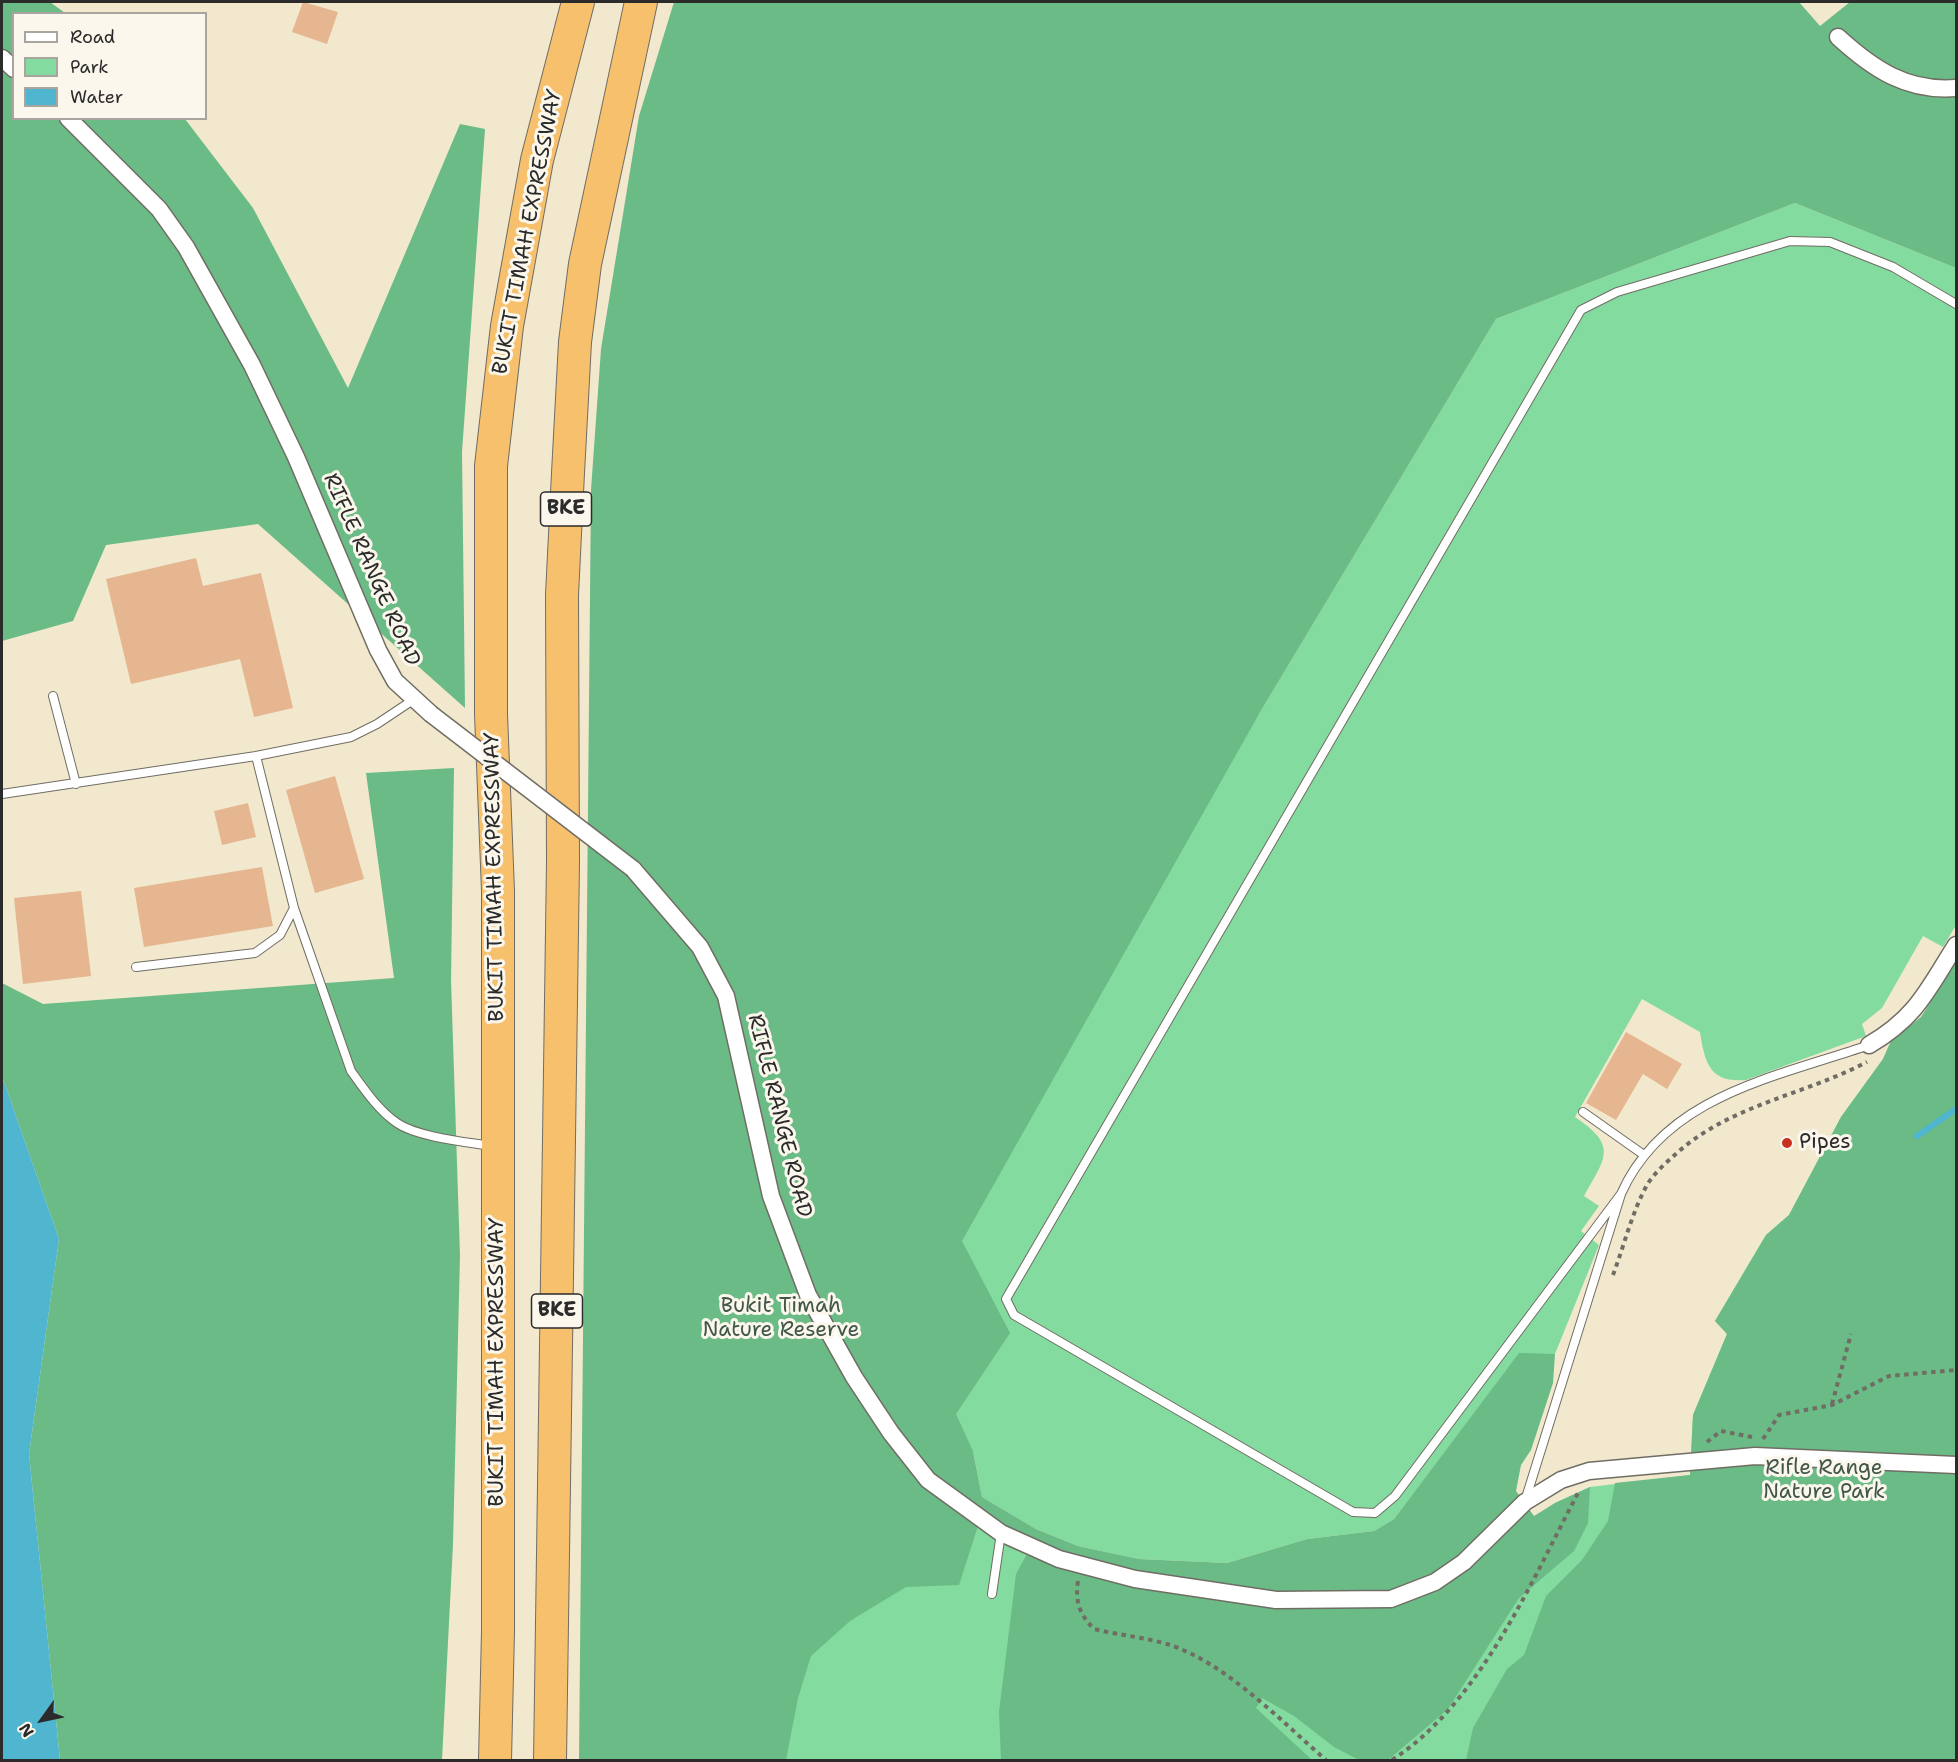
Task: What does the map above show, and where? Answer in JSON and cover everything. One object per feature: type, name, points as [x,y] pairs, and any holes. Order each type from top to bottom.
[{"type":"highway","name":"BUKIT TIMAH EXPRESSWAY","points":[[495,1761],[498,1631],[498,891],[491,714],[491,466],[507,326],[537,160],[578,2]]},
{"type":"highway","name":"BKE","points":[[550,1761],[563,862],[562,595],[567,473],[575,342],[585,264],[641,2]]},
{"type":"street","points":[[1838,37],[1866,63],[1908,84],[1956,88]]},
{"type":"street","name":"RIFLE RANGE ROAD","points":[[70,120],[159,209],[219,302],[296,457],[378,650],[395,681],[413,700],[633,869],[700,947],[726,996],[771,1196],[808,1295],[854,1377],[891,1433],[928,1480],[1001,1533],[1059,1559],[1135,1579],[1276,1600],[1390,1599],[1435,1582],[1464,1562],[1525,1502],[1561,1480],[1589,1471],[1755,1456],[1956,1465]]},
{"type":"street","points":[[1872,1043],[1898,1027],[1914,1011],[1956,945]]},
{"type":"lane","points":[[1872,1043],[1716,1097],[1692,1110],[1672,1126],[1644,1155],[1622,1194],[1395,1496],[1375,1514],[1353,1512],[1118,1376],[1014,1315],[1006,1299],[1581,309],[1617,291],[1790,241],[1830,242],[1893,267],[1956,304]]},
{"type":"lane","points":[[53,696],[76,784]]},
{"type":"lane","points":[[2,794],[256,756],[351,737],[377,724],[413,700]]},
{"type":"lane","points":[[256,756],[294,908],[351,1071],[367,1093],[398,1124],[437,1137],[498,1148]]},
{"type":"lane","points":[[136,967],[255,953],[280,935],[294,908]]},
{"type":"lane","points":[[1583,1112],[1644,1155]]},
{"type":"lane","points":[[1525,1502],[1622,1194]]},
{"type":"lane","points":[[992,1594],[1001,1533]]},
{"type":"path","points":[[1608,1286],[1647,1185],[1661,1167],[1700,1133],[1743,1110],[1834,1079],[1879,1056],[1872,1043]]},
{"type":"path","points":[[1832,1405],[1851,1334]]},
{"type":"path","points":[[1702,1445],[1721,1431],[1763,1439],[1779,1415],[1832,1405],[1889,1376],[1956,1370]]},
{"type":"path","points":[[1392,1761],[1429,1734],[1456,1703],[1511,1621],[1589,1471]]},
{"type":"path","points":[[1080,1565],[1077,1602],[1085,1620],[1094,1629],[1167,1644],[1204,1662],[1238,1684],[1326,1761]]},
{"type":"green space","points":[[2,2],[50,2],[64,12],[12,12],[12,120],[186,120],[253,208],[348,388],[460,124],[485,129],[462,452],[465,708],[258,524],[106,545],[73,621],[2,641]]},
{"type":"green space","name":"Bukit Timah Nature Reserve","points":[[674,2],[1799,2],[1820,26],[1850,2],[1956,2],[1956,268],[1795,203],[1496,319],[1259,714],[962,1241],[1010,1333],[956,1414],[973,1451],[982,1497],[1036,1529],[1078,1546],[1139,1559],[1227,1563],[1307,1539],[1374,1531],[1394,1519],[1519,1353],[1555,1354],[1553,1383],[1531,1450],[1521,1465],[1516,1491],[1534,1516],[1555,1503],[1590,1487],[1588,1523],[1574,1551],[1519,1598],[1448,1709],[1388,1760],[1359,1760],[1334,1747],[1294,1716],[1262,1698],[1256,1708],[1312,1760],[1001,1760],[999,1712],[1016,1574],[1033,1543],[978,1526],[959,1585],[906,1587],[850,1621],[811,1656],[798,1698],[786,1760],[579,1760],[591,490],[601,349],[639,116]]},
{"type":"green space","points":[[1795,203],[1956,268],[1956,925],[1943,947],[1923,936],[1882,1008],[1862,1024],[1866,1036],[1746,1080],[1734,1080],[1717,1075],[1707,1062],[1700,1032],[1642,999],[1575,1117],[1589,1127],[1603,1144],[1602,1162],[1584,1196],[1599,1206],[1581,1231],[1599,1245],[1555,1354],[1519,1354],[1394,1519],[1374,1531],[1307,1539],[1227,1563],[1139,1559],[1078,1546],[1036,1529],[982,1497],[973,1451],[978,1525],[1033,1543],[1393,1612],[1555,1503],[1590,1487],[1690,1475],[1693,1415],[1727,1334],[1715,1321],[1766,1235],[1789,1215],[1841,1117],[1883,1059],[1891,1041],[1921,1017],[1956,962],[1956,1760],[579,1760],[581,1729],[1259,714],[1496,319]]},
{"type":"green space","points":[[454,768],[451,980],[460,1255],[453,1544],[442,1760],[60,1760],[29,1454],[59,1239],[2,1076],[2,983],[43,1004],[394,978],[366,773]]},
{"type":"green space","name":"Rifle Range Nature Park","points":[[1956,962],[1956,1760],[1466,1760],[1473,1728],[1507,1669],[1524,1655],[1546,1596],[1582,1560],[1608,1521],[1615,1483],[1690,1475],[1693,1415],[1727,1334],[1715,1321],[1766,1235],[1789,1215],[1841,1117],[1883,1059],[1891,1041],[1921,1017]]},
{"type":"water","points":[[2,1076],[59,1239],[29,1454],[60,1760],[2,1760]]},
{"type":"building","points":[[303,2],[338,12],[327,44],[292,32]]},
{"type":"building","points":[[196,558],[203,586],[261,573],[293,708],[254,717],[240,659],[131,684],[106,579]]},
{"type":"building","points":[[335,776],[364,879],[315,893],[286,790]]},
{"type":"building","points":[[248,803],[256,837],[222,845],[214,811]]},
{"type":"building","points":[[262,867],[273,926],[144,947],[134,888]]},
{"type":"building","points":[[81,891],[91,976],[23,984],[14,898]]},
{"type":"building","points":[[1626,1032],[1682,1064],[1667,1089],[1643,1074],[1616,1120],[1586,1103]]},
{"type":"waterway","points":[[1917,1136],[1956,1109]]},
{"type":"place","name":"Pipes","points":[[1787,1143]]}]
